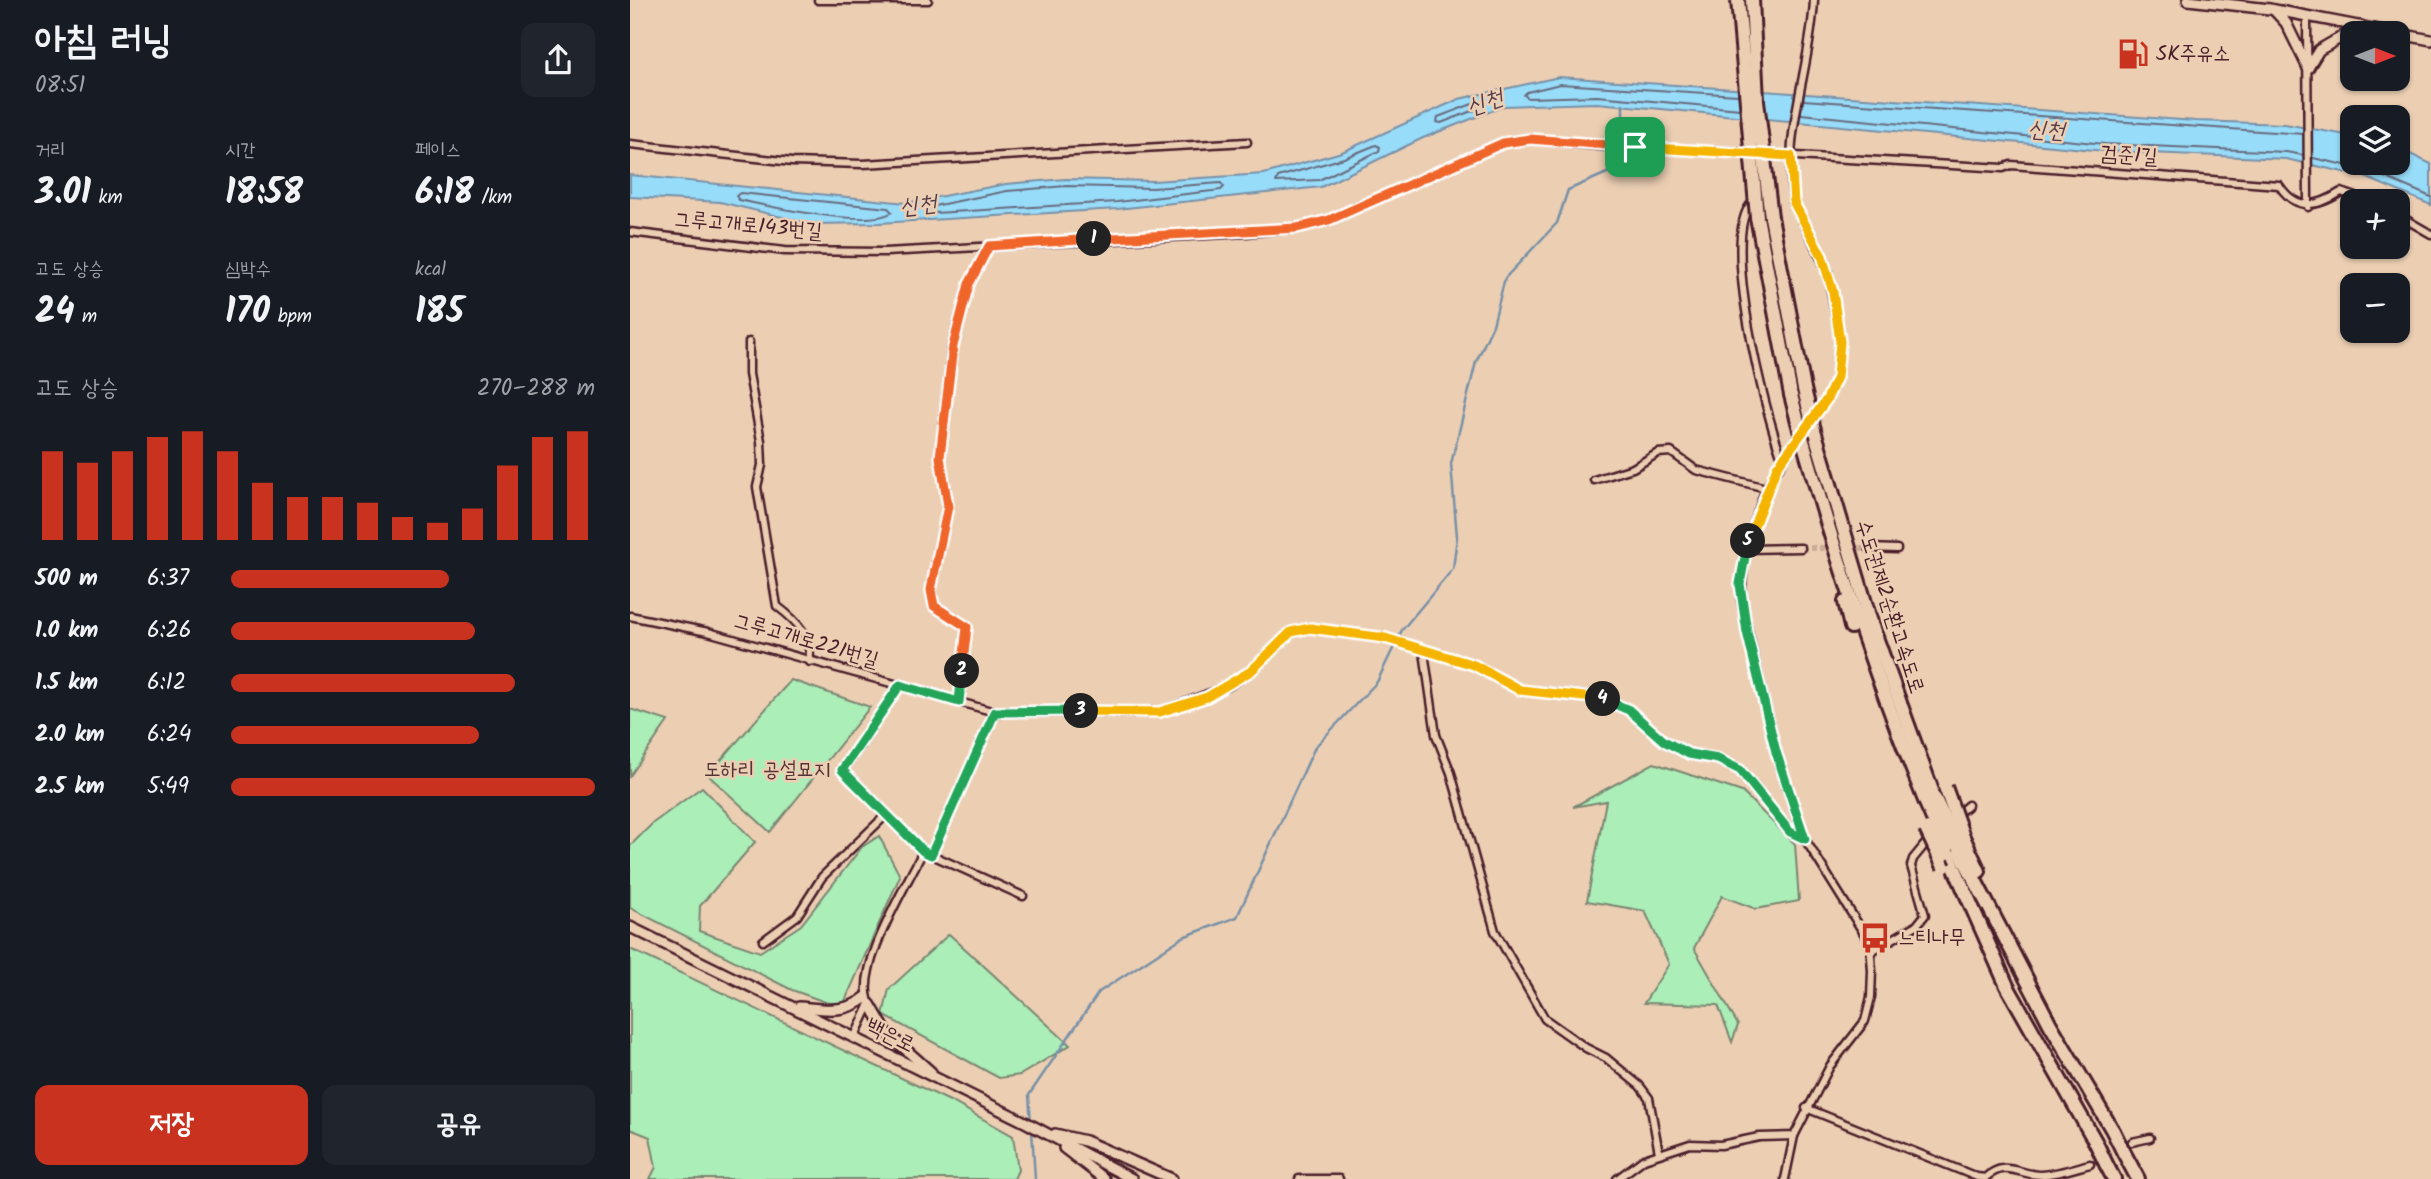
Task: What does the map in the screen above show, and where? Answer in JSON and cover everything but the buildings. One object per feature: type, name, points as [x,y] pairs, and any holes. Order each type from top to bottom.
[{"type":"highway","name":"수도권제2순환고속도로","points":[[1738,0],[1764,217],[1791,395],[1819,496],[1898,735],[1956,845],[2007,986],[2114,1179]]},
{"type":"highway","name":"수도권제2순환고속도로","points":[[1752,0],[1764,217],[1814,430],[1846,544],[1931,801]]},
{"type":"highway","points":[[1819,496],[1851,627]]},
{"type":"highway","points":[[1846,544],[1887,653]]},
{"type":"highway","points":[[1945,787],[1956,845],[2050,1024],[2113,1131],[2128,1147],[2138,1179]]},
{"type":"highway","points":[[1926,829],[2007,986]]},
{"type":"main road","points":[[2188,0],[2253,6],[2340,22]]},
{"type":"main road","points":[[2272,9],[2286,23],[2308,68]]},
{"type":"main road","points":[[2410,36],[2431,40]]},
{"type":"main road","points":[[2308,68],[2319,50],[2340,38]]},
{"type":"main road","name":"백은로","points":[[630,927],[1027,1122],[1132,1179]]},
{"type":"main road","points":[[792,1007],[837,1010],[868,1001],[887,1033],[940,1080]]},
{"type":"main road","points":[[1040,1130],[1104,1179]]},
{"type":"main road","points":[[1040,1130],[1085,1141],[1172,1179]]},
{"type":"street","points":[[818,0],[928,0]]},
{"type":"street","points":[[1785,1179],[1794,1136],[1806,1108],[1830,1066],[1865,1021],[1871,997],[1872,951],[1857,919],[1805,839],[1776,752],[1747,632],[1740,584],[1745,549],[1766,488],[1782,458],[1827,399],[1837,377],[1840,342],[1828,273],[1794,203],[1791,153],[1814,0]]},
{"type":"street","points":[[2307,15],[2308,207],[2340,193]]},
{"type":"street","name":"그루고개로143번길","points":[[630,232],[785,251],[885,252],[1297,228],[1329,220],[1503,143],[1530,139],[1599,146],[1791,153]]},
{"type":"street","points":[[630,144],[792,162],[863,164],[1247,142]]},
{"type":"street","name":"검준1길","points":[[1791,153],[2003,167],[2011,165],[2279,185],[2288,199],[2308,207]]},
{"type":"street","points":[[1752,203],[1743,211],[1740,233],[1746,317],[1769,424],[1782,458]]},
{"type":"street","points":[[2410,222],[2431,234]]},
{"type":"street","points":[[959,702],[967,627],[934,606],[931,590],[948,506],[940,457],[953,346],[969,284],[989,246]]},
{"type":"street","points":[[749,342],[749,374],[762,453],[757,486],[777,606],[795,620],[809,640],[810,662]]},
{"type":"street","points":[[1594,480],[1633,468],[1658,453],[1671,452],[1696,470],[1766,488]]},
{"type":"street","points":[[1745,549],[1801,548]]},
{"type":"street","points":[[1869,548],[1897,550]]},
{"type":"street","name":"그루고개로221번길","points":[[630,616],[708,632],[995,712],[1160,712],[1229,687],[1251,671],[1291,632],[1310,628],[1385,638],[1409,648],[1474,665],[1520,690],[1602,698],[1629,710],[1664,741],[1689,754],[1718,759],[1740,770],[1790,832],[1805,839]]},
{"type":"street","points":[[1424,652],[1436,735],[1451,774],[1495,930],[1545,1019],[1586,1048],[1606,1058],[1640,1086],[1649,1098],[1659,1153]]},
{"type":"street","points":[[900,685],[842,770],[923,851],[1023,896]]},
{"type":"street","points":[[931,855],[995,712]]},
{"type":"street","points":[[1872,951],[1917,925],[1925,915],[1911,866],[1913,859],[1927,840],[1968,804]]},
{"type":"street","points":[[763,941],[797,916],[822,877],[886,815]]},
{"type":"street","points":[[855,1038],[868,1001],[869,965],[923,851]]},
{"type":"street","points":[[1806,1108],[1977,1177],[1984,1178],[2003,1167],[2045,1175],[2090,1164]]},
{"type":"street","points":[[1616,1179],[1626,1169],[1659,1153],[1690,1143],[1721,1146],[1759,1137],[1794,1136]]},
{"type":"street","points":[[2128,1147],[2150,1138]]},
{"type":"street","points":[[1299,1179],[1339,1179]]},
{"type":"green space","name":"도하리 공설묘지","points":[[791,680],[870,707],[770,832],[708,775]]},
{"type":"green space","points":[[630,709],[668,721],[630,776]]},
{"type":"green space","points":[[1654,763],[1742,792],[1795,844],[1799,901],[1756,909],[1722,896],[1694,948],[1738,1025],[1732,1042],[1718,1005],[1644,1003],[1669,964],[1645,911],[1587,901],[1606,801],[1573,807]]},
{"type":"green space","points":[[702,787],[755,842],[700,906],[699,931],[760,952],[801,925],[862,847],[879,836],[900,876],[842,1008],[792,990],[630,908],[630,846],[653,823]]},
{"type":"green space","points":[[949,934],[1070,1045],[1020,1075],[999,1078],[883,1015],[889,989]]},
{"type":"green space","points":[[630,949],[954,1103],[1013,1136],[1018,1170],[1014,1179],[650,1179],[656,1167],[650,1137],[630,1129]]},
{"type":"water","name":"신천","points":[[1559,77],[2196,121],[2285,124],[2340,134],[2340,171],[2286,159],[2105,151],[1597,103],[1504,106],[1423,138],[1321,187],[1117,209],[879,223],[811,224],[720,202],[630,197],[630,175],[906,203],[1006,184],[1066,179],[1153,181],[1264,174],[1342,152],[1459,99]]},
{"type":"water","points":[[2410,154],[2431,164],[2431,205],[2410,196],[2410,189],[2393,189],[2356,175],[2410,175]]},
{"type":"waterway","points":[[1031,1123],[1029,1095],[1099,992],[1183,937],[1237,917],[1315,747],[1377,682],[1402,630],[1453,569],[1457,537],[1451,464],[1476,362],[1493,325],[1505,278],[1557,223],[1568,190],[1623,166],[1623,104]]},
{"type":"waterway","points":[[1032,1130],[1035,1179]]},
{"type":"tunnel","points":[[1801,548],[1836,548]]},
{"type":"tunnel","points":[[1850,548],[1869,548]]},
{"type":"tunnel","points":[[2090,1164],[2132,1142]]},
{"type":"place","name":"SK주유소","points":[[2133,54]]},
{"type":"place","name":"느티나무","points":[[1875,938]]},
{"type":"route","points":[[1530,139],[1635,147],[1791,156],[1794,203],[1822,256],[1833,292],[1840,342],[1837,377],[1827,399],[1788,449],[1766,488],[1745,549],[1740,584],[1747,632],[1770,730],[1790,801],[1805,839],[1790,832],[1740,770],[1718,759],[1689,754],[1664,741],[1629,710],[1602,698],[1520,690],[1474,665],[1409,648],[1385,638],[1310,628],[1291,632],[1251,671],[1229,687],[1160,712],[995,712],[931,855],[923,851],[842,770],[900,685],[959,702],[967,627],[934,606],[931,590],[948,506],[940,457],[953,346],[969,284],[989,246],[1297,228],[1329,220],[1503,143],[1530,139]]}]
